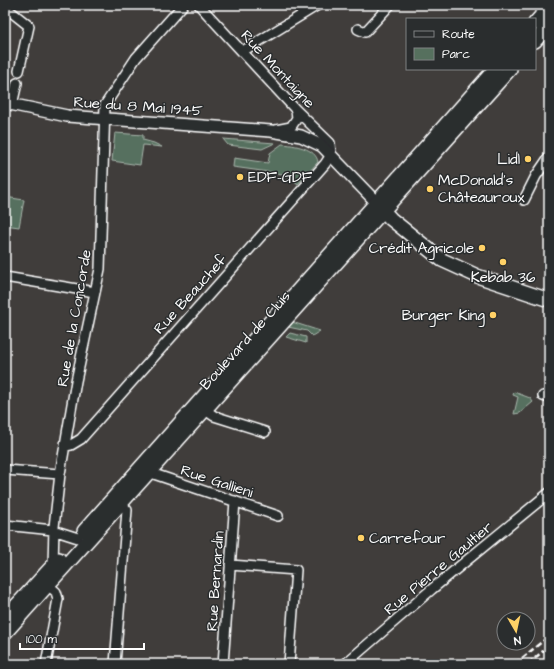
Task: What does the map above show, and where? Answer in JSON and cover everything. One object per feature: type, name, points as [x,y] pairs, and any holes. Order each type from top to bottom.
[{"type":"main road","points":[[536,22],[549,7]]},
{"type":"main road","points":[[536,40],[549,25]]},
{"type":"main road","name":"Boulevard de Cluis","points":[[380,207],[494,70]]},
{"type":"main road","name":"Boulevard de Cluis","points":[[5,618],[201,406],[380,207],[509,70]]},
{"type":"main road","points":[[380,207],[442,260],[477,276],[549,300]]},
{"type":"main road","name":"Boulevard de Cluis","points":[[5,633],[148,472],[201,406]]},
{"type":"street","name":"Rue de la Concorde","points":[[53,565],[53,530],[60,474],[76,381],[100,269],[105,105],[136,58],[183,5]]},
{"type":"street","name":"Rue Montaigne","points":[[199,5],[296,110],[330,143],[331,155]]},
{"type":"street","points":[[242,50],[248,48],[318,5]]},
{"type":"street","points":[[358,29],[365,32],[390,5]]},
{"type":"street","points":[[5,6],[29,26],[19,72]]},
{"type":"street","points":[[9,104],[17,83]]},
{"type":"street","name":"Rue du 8 Mai 1945","points":[[9,104],[67,116],[286,132],[309,138],[331,155],[380,207]]},
{"type":"street","name":"Rue du 8 Mai 1945","points":[[270,131],[291,127],[297,118],[296,110]]},
{"type":"street","name":"Rue Beauchef","points":[[65,446],[81,439],[325,164],[331,155]]},
{"type":"street","points":[[524,200],[536,176],[549,158]]},
{"type":"street","points":[[5,277],[95,292]]},
{"type":"street","points":[[201,406],[214,416],[265,432]]},
{"type":"street","points":[[5,470],[60,474]]},
{"type":"street","name":"Rue Gallieni","points":[[148,472],[278,516]]},
{"type":"street","name":"Rue Pierre Gaultier","points":[[345,664],[432,589],[549,493]]},
{"type":"street","name":"Rue Bernardin","points":[[223,664],[235,501]]},
{"type":"street","points":[[115,664],[127,510],[120,504]]},
{"type":"street","points":[[5,525],[53,530],[78,538]]},
{"type":"street","points":[[230,564],[296,570],[289,664]]},
{"type":"street","points":[[46,664],[58,599],[56,592],[48,585]]},
{"type":"green space","points":[[115,133],[143,135],[143,140],[162,147],[143,145],[140,165],[112,161]]},
{"type":"green space","points":[[223,139],[275,143],[262,149],[228,145]]},
{"type":"green space","points":[[282,144],[309,150],[316,157],[318,162],[298,184],[284,173],[233,167],[234,158],[268,163],[270,153]]},
{"type":"green space","points":[[5,197],[24,200],[19,227],[5,225]]},
{"type":"green space","points":[[292,322],[320,331],[312,336],[307,331],[288,327]]},
{"type":"green space","points":[[290,333],[306,337],[306,343],[286,337]]},
{"type":"green space","points":[[514,392],[530,398],[533,402],[520,413],[514,414],[518,397],[513,395]]},
{"type":"railway","points":[[515,664],[549,636]]},
{"type":"railway","points":[[528,664],[549,646]]},
{"type":"place","name":"Lidl","points":[[528,159]]},
{"type":"place","name":"EDF-GDF","points":[[240,177]]},
{"type":"place","name":"McDonald's Châteauroux","points":[[430,189]]},
{"type":"place","name":"Crédit Agricole","points":[[482,248]]},
{"type":"place","name":"Kebab 36","points":[[503,262]]},
{"type":"place","name":"Burger King","points":[[493,315]]},
{"type":"place","name":"Carrefour","points":[[361,538]]}]
